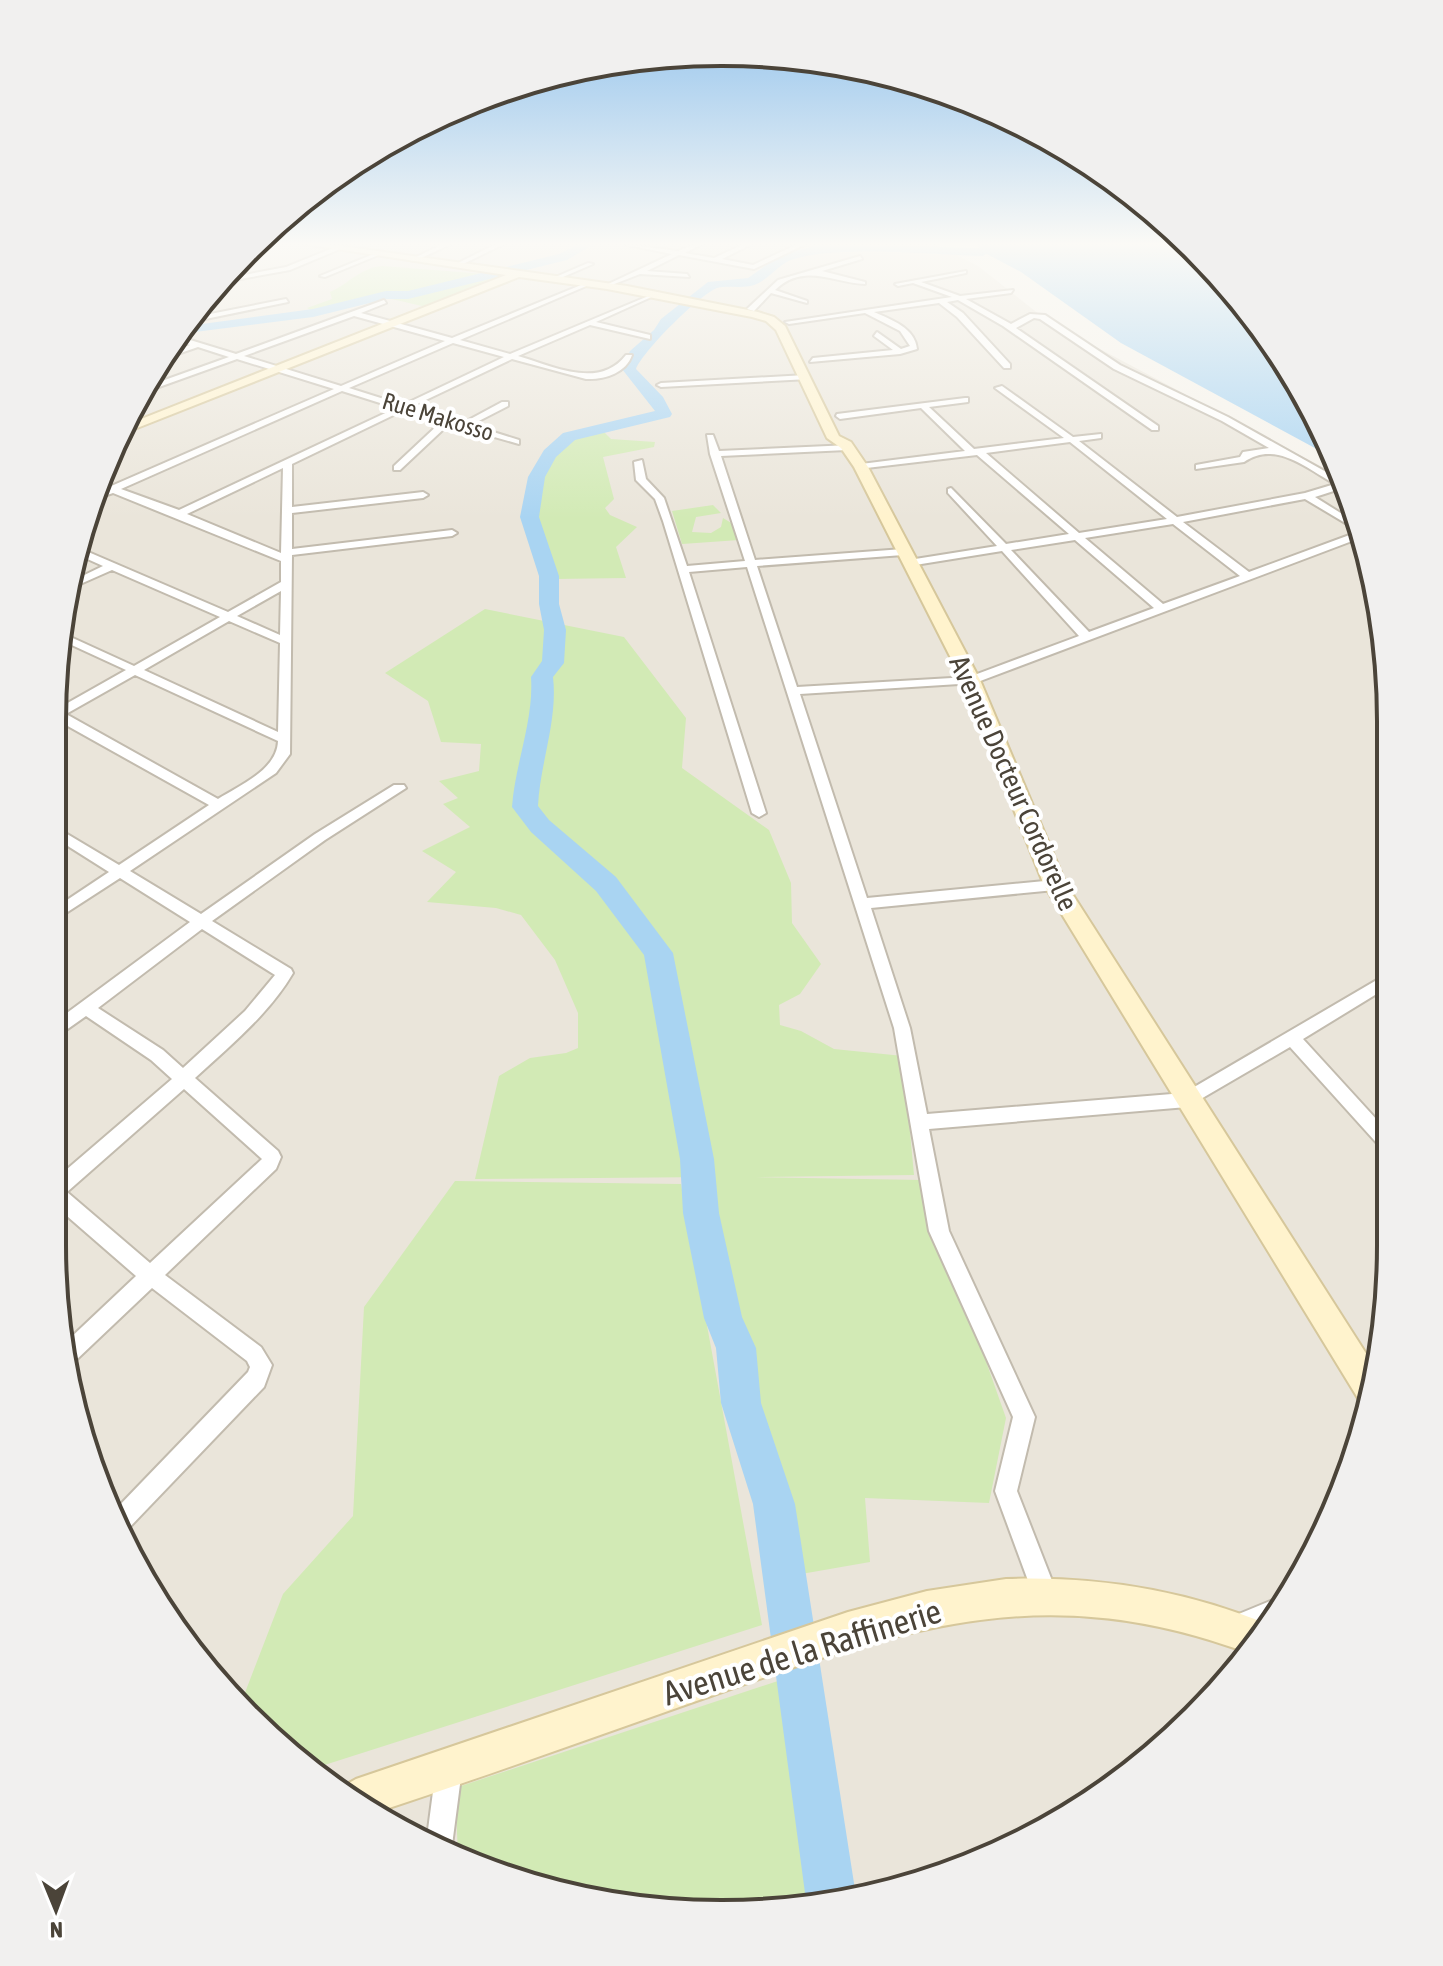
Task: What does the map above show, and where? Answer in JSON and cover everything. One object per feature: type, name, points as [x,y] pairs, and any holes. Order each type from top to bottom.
[{"type":"street","points":[[159,385],[293,336]]},
{"type":"street","points":[[139,423],[364,336]]},
{"type":"street","points":[[437,336],[592,378],[604,376],[624,365],[629,357]]},
{"type":"street","points":[[109,491],[463,336]]},
{"type":"street","points":[[179,514],[558,336]]},
{"type":"street","points":[[642,336],[647,337]]},
{"type":"street","points":[[783,336],[834,438],[847,446]]},
{"type":"street","points":[[879,336],[900,352]]},
{"type":"street","points":[[821,376],[811,356],[900,352],[914,347],[909,336]]},
{"type":"street","points":[[979,336],[1007,366]]},
{"type":"street","points":[[1021,336],[1155,428]]},
{"type":"street","points":[[1070,336],[1117,367],[1225,419],[1329,478]]},
{"type":"street","name":"Rue Makosso","points":[[187,342],[407,406],[516,442]]},
{"type":"street","points":[[180,351],[197,345]]},
{"type":"street","points":[[661,385],[806,377]]},
{"type":"street","points":[[999,388],[1072,440],[1246,575]]},
{"type":"street","points":[[840,416],[965,400]]},
{"type":"street","name":"Avenue Docteur Cordorelle","points":[[834,402],[850,438],[847,446],[861,467],[971,680],[1055,885],[1363,1378]]},
{"type":"street","points":[[465,425],[505,404]]},
{"type":"street","points":[[922,405],[1160,607]]},
{"type":"street","points":[[397,468],[449,419]]},
{"type":"street","points":[[861,467],[1098,436]]},
{"type":"street","points":[[847,446],[713,445],[902,1028],[939,1231],[1024,1417],[1006,1491],[1046,1596]]},
{"type":"street","points":[[1199,467],[1277,449]]},
{"type":"street","points":[[639,462],[641,480],[659,498],[684,569],[759,813]]},
{"type":"street","points":[[66,908],[278,765],[284,754],[288,465]]},
{"type":"street","points":[[684,569],[1006,549],[1173,521],[1307,496],[1333,488]]},
{"type":"street","points":[[112,489],[286,556],[452,533]]},
{"type":"street","points":[[951,491],[1087,637]]},
{"type":"street","points":[[286,511],[423,495]]},
{"type":"street","points":[[1307,496],[1345,519]]},
{"type":"street","points":[[791,691],[971,680],[1351,538]]},
{"type":"street","points":[[87,555],[285,641]]},
{"type":"street","points":[[82,580],[112,566]]},
{"type":"street","points":[[66,708],[285,584]]},
{"type":"street","points":[[71,641],[285,740]]},
{"type":"street","points":[[66,720],[219,805]]},
{"type":"street","points":[[66,1023],[320,837],[399,788]]},
{"type":"street","points":[[66,838],[285,973],[274,992],[66,1180]]},
{"type":"street","points":[[861,904],[1055,885]]},
{"type":"street","points":[[920,1122],[1187,1100],[1377,986]]},
{"type":"street","points":[[75,1348],[270,1163],[272,1157],[157,1055],[86,1008]]},
{"type":"street","points":[[1292,1038],[1377,1132]]},
{"type":"street","points":[[66,1203],[151,1276],[254,1354],[261,1365],[256,1379],[126,1516]]},
{"type":"street","name":"Avenue de la Raffinerie","points":[[366,1796],[802,1646],[907,1616],[991,1599],[1046,1596],[1152,1607],[1246,1634]]},
{"type":"street","points":[[441,1836],[449,1769]]},
{"type":"shaded area","points":[[191,336],[1075,336],[1326,469],[1355,552],[1376,679],[1376,1287],[1355,1414],[1327,1495],[1267,1609],[1242,1644],[1185,1708],[1121,1765],[1086,1790],[972,1850],[891,1878],[849,1887],[764,1899],[722,1900],[679,1899],[594,1887],[552,1878],[471,1850],[394,1812],[322,1765],[258,1708],[229,1677],[176,1609],[154,1572],[116,1495],[88,1414],[67,1287],[67,679],[88,552],[116,471],[154,394]]},
{"type":"green space","points":[[603,431],[611,439],[655,442],[654,447],[603,457],[614,499],[605,508],[610,515],[637,527],[616,547],[626,578],[555,579],[537,507],[543,474],[566,441]]},
{"type":"green space","points":[[713,505],[721,513],[696,517],[692,532],[711,533],[721,527],[723,518],[733,524],[739,540],[682,544],[672,511]]},
{"type":"green space","points":[[485,609],[624,637],[686,718],[682,768],[769,830],[791,883],[792,923],[821,964],[800,994],[779,1005],[780,1025],[801,1031],[834,1049],[903,1056],[914,1175],[755,1177],[922,1180],[1006,1418],[989,1503],[865,1498],[870,1562],[784,1577],[711,1177],[475,1179],[499,1076],[530,1058],[566,1053],[578,1048],[578,1013],[555,960],[521,915],[496,908],[427,902],[456,872],[422,851],[470,827],[443,804],[458,798],[439,781],[479,771],[481,744],[441,742],[428,701],[385,673]]},
{"type":"green space","points":[[455,1181],[681,1184],[762,1625],[322,1765],[245,1694],[283,1594],[353,1516],[364,1307]]},
{"type":"green space","points":[[787,1678],[820,1892],[764,1899],[679,1899],[552,1878],[457,1844],[455,1788]]},
{"type":"water","points":[[1111,336],[1252,336],[1289,394],[1317,449]]},
{"type":"waterway","points":[[656,336],[635,354],[629,369],[658,401],[664,414],[569,436],[550,453],[532,490],[529,517],[549,576],[549,604],[555,636],[553,663],[542,677],[544,698],[527,774],[525,807],[540,826],[606,884],[658,953],[697,1159],[701,1213],[723,1318],[736,1348],[741,1403],[774,1504],[829,1890]]}]
